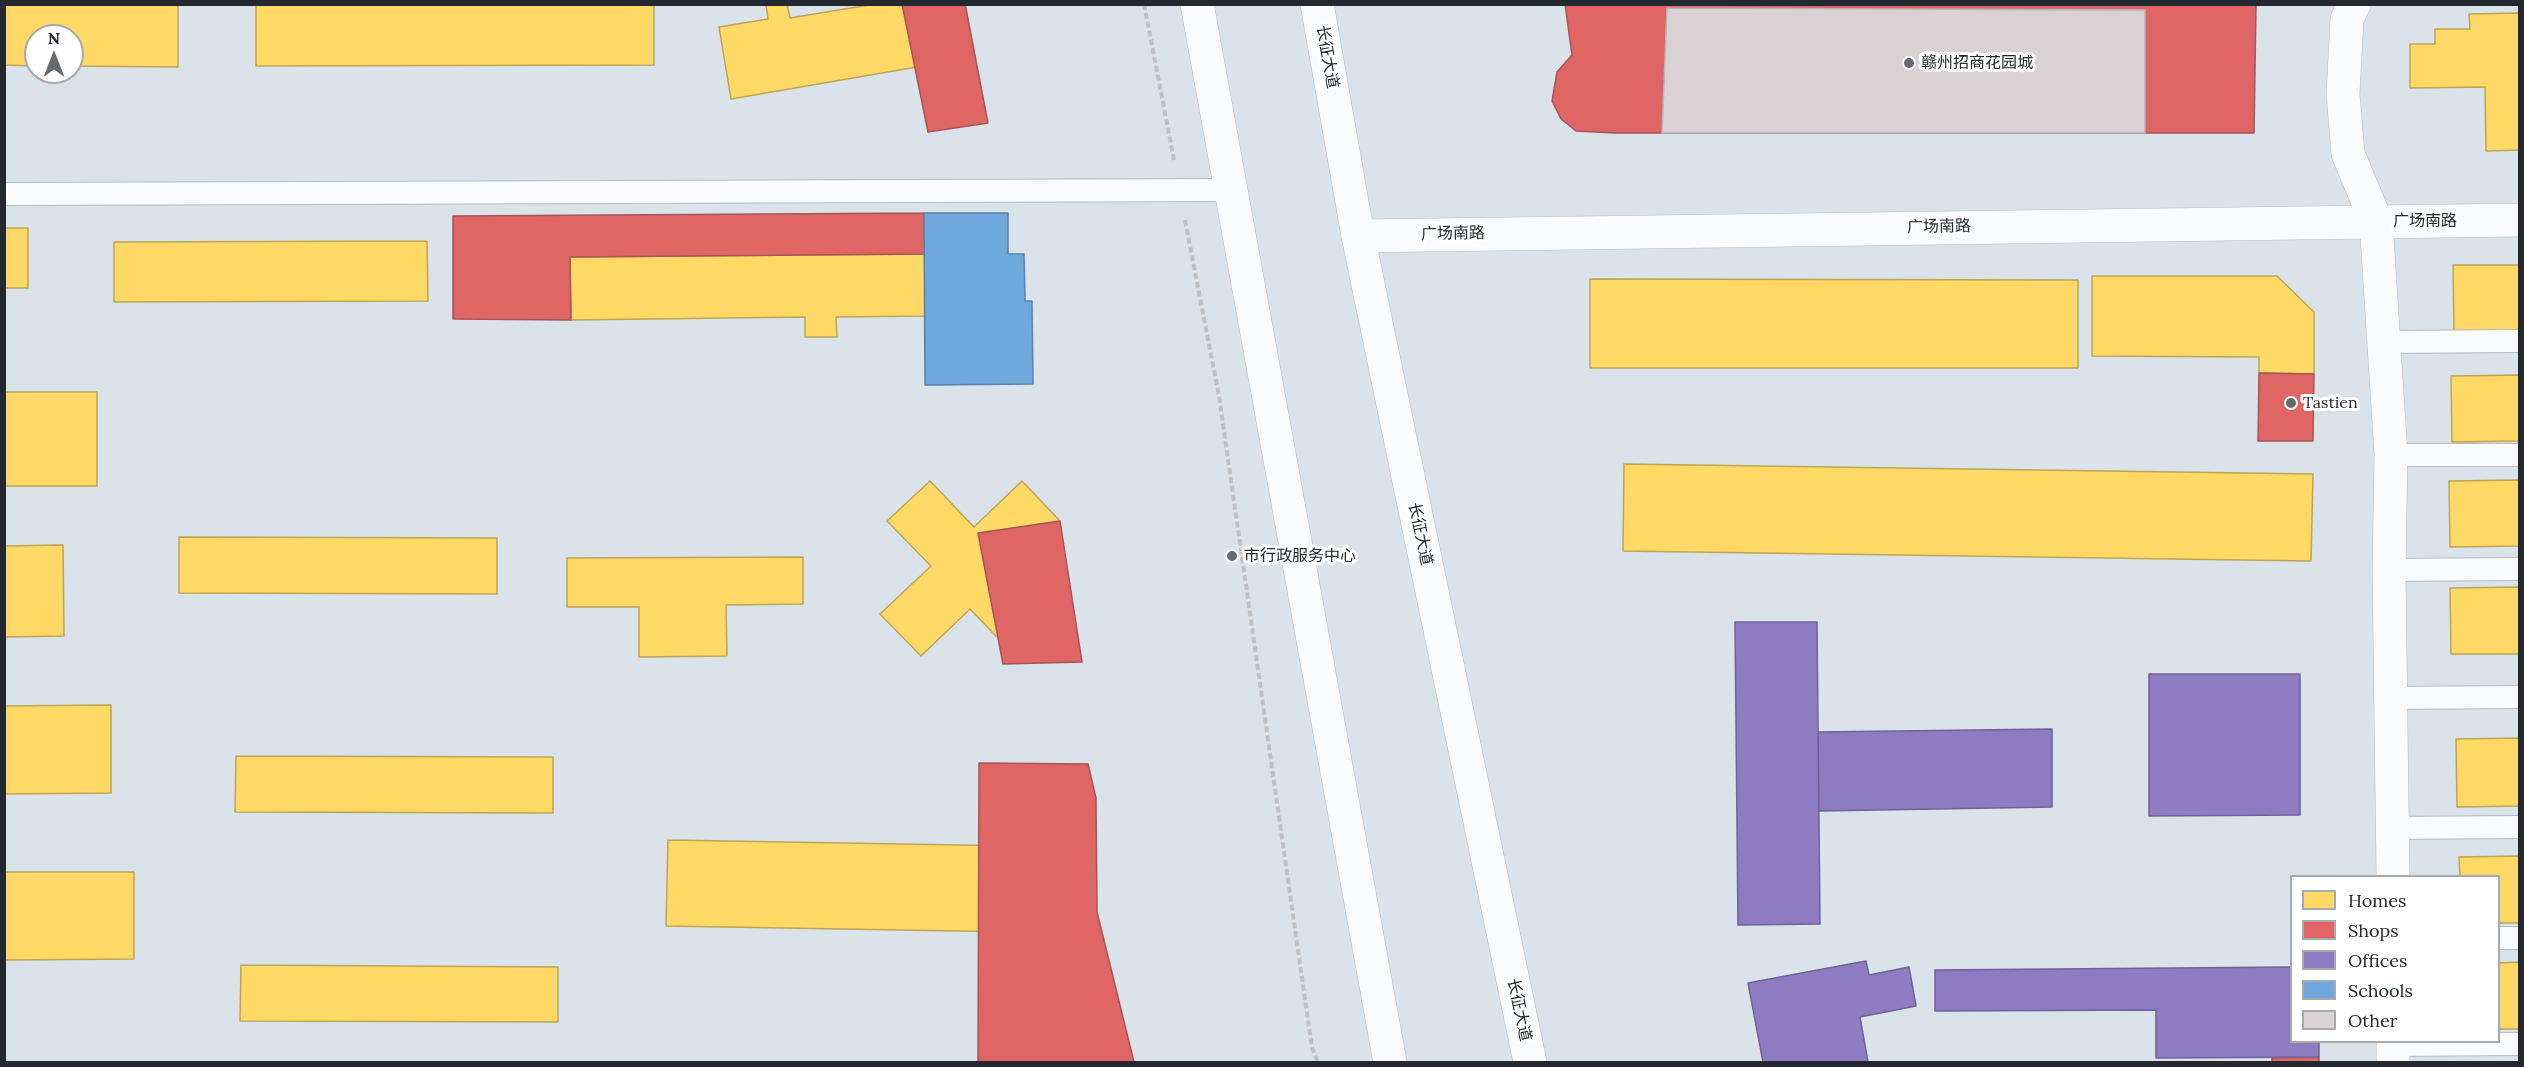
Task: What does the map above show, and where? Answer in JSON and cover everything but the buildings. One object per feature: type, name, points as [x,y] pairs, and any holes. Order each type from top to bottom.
[{"type":"main road","points":[[1197,4],[1390,1062]]},
{"type":"main road","name":"长征大道","points":[[1317,4],[1358,236],[1531,1056]]},
{"type":"main road","points":[[2354,4],[2347,19],[2343,94],[2348,154],[2376,221],[2391,455],[2389,570],[2393,875]]},
{"type":"main road","name":"广场南路","points":[[1358,236],[2520,220]]},
{"type":"main road","points":[[1376,1062],[1378,999]]},
{"type":"lane","points":[[4,194],[1230,190]]},
{"type":"lane","points":[[2384,342],[2520,341]]},
{"type":"lane","points":[[2391,455],[2520,455]]},
{"type":"lane","points":[[2389,570],[2520,569]]},
{"type":"lane","points":[[2391,698],[2520,697]]},
{"type":"lane","points":[[2392,828],[2520,827]]},
{"type":"lane","points":[[2500,938],[2520,938]]},
{"type":"lane","points":[[2393,1050],[2520,1044]]},
{"type":"path","points":[[1143,4],[1219,396],[1312,1048],[1318,1062]]},
{"type":"place","name":"赣州招商花园城","points":[[1909,63]]},
{"type":"place","name":"Tastien","points":[[2291,403]]},
{"type":"place","name":"市行政服务中心","points":[[1232,556]]}]
